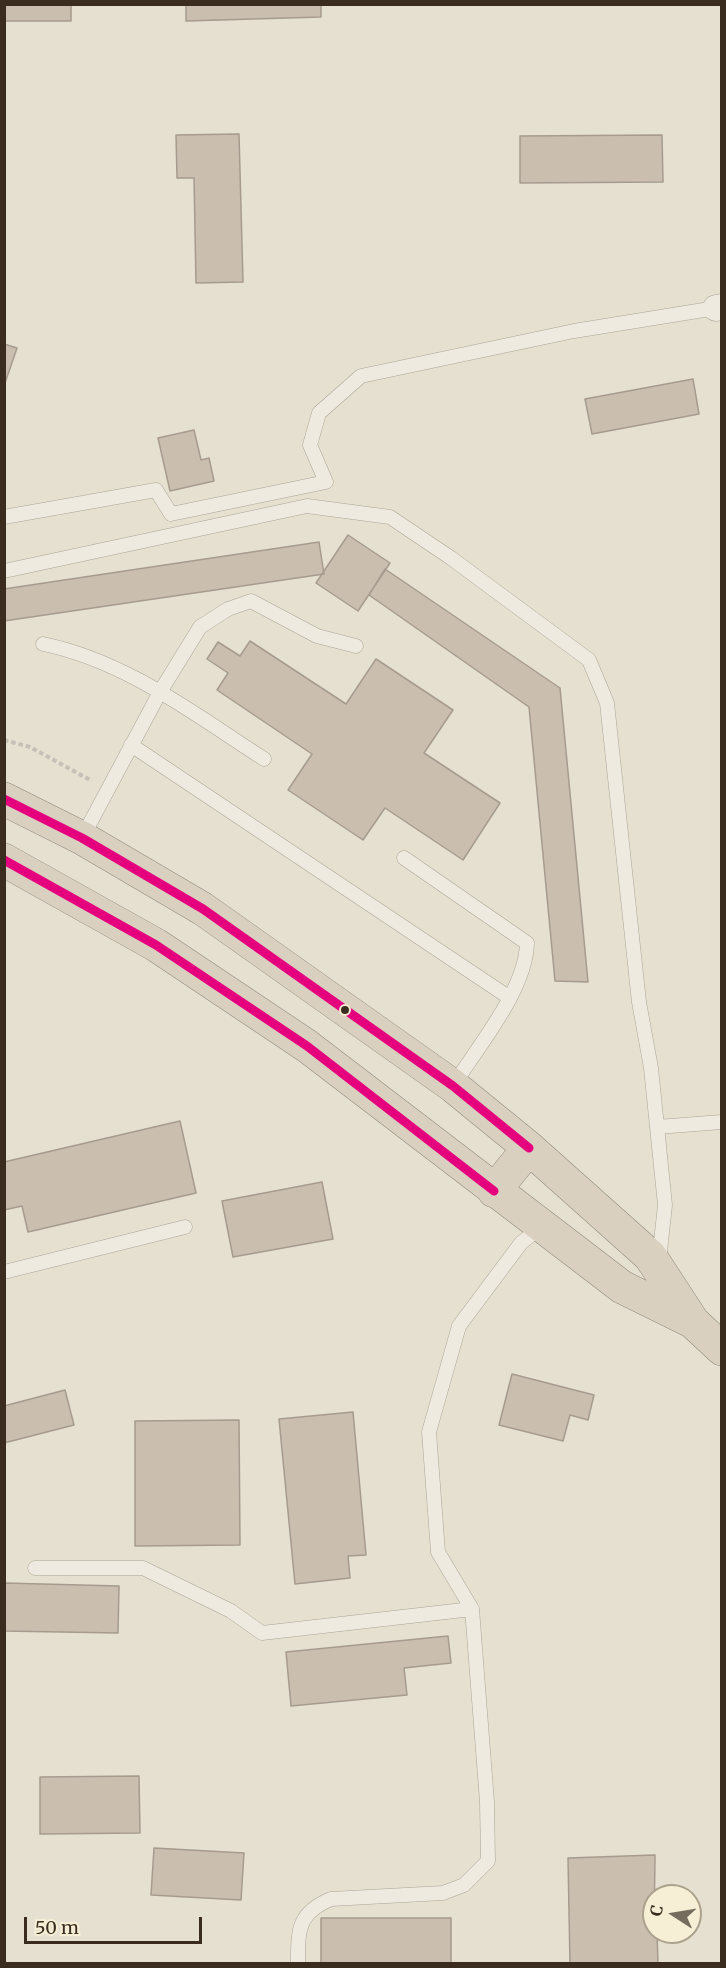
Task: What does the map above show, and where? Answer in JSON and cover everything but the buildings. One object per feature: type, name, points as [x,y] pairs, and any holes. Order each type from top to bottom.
[{"type":"highway","points":[[4,799],[82,838],[203,909],[453,1086],[529,1148],[650,1256],[693,1322],[722,1349]]},
{"type":"highway","points":[[4,860],[166,951],[307,1046],[622,1287],[693,1322]]},
{"type":"highway","points":[[494,1191],[529,1148]]},
{"type":"lane","points":[[4,517],[156,490],[171,514],[326,482],[310,445],[319,413],[361,376],[574,331],[719,307]]},
{"type":"lane","points":[[4,571],[307,506],[378,516],[390,518],[451,558],[589,660],[607,703],[639,1002],[657,1127],[665,1205],[658,1268]]},
{"type":"lane","points":[[82,838],[160,692],[200,627],[228,609],[251,601],[317,636],[356,646]]},
{"type":"lane","points":[[43,644],[99,659],[160,692],[264,759]]},
{"type":"lane","points":[[131,745],[510,998]]},
{"type":"lane","points":[[404,858],[527,943],[527,958],[510,998],[453,1086]]},
{"type":"lane","points":[[657,1127],[722,1122]]},
{"type":"lane","points":[[4,1272],[185,1227]]},
{"type":"lane","points":[[298,1964],[298,1929],[316,1905],[331,1899],[443,1893],[464,1884],[488,1861],[487,1802],[472,1609],[438,1552],[429,1432],[459,1326],[521,1244],[541,1227]]},
{"type":"lane","points":[[35,1568],[143,1568],[231,1611],[262,1633],[472,1609]]},
{"type":"path","points":[[4,740],[30,747],[108,790]]},
{"type":"transit line","points":[[4,799],[82,838],[203,909],[453,1086],[529,1148]]},
{"type":"transit line","points":[[4,860],[156,945],[307,1046],[494,1191]]}]
